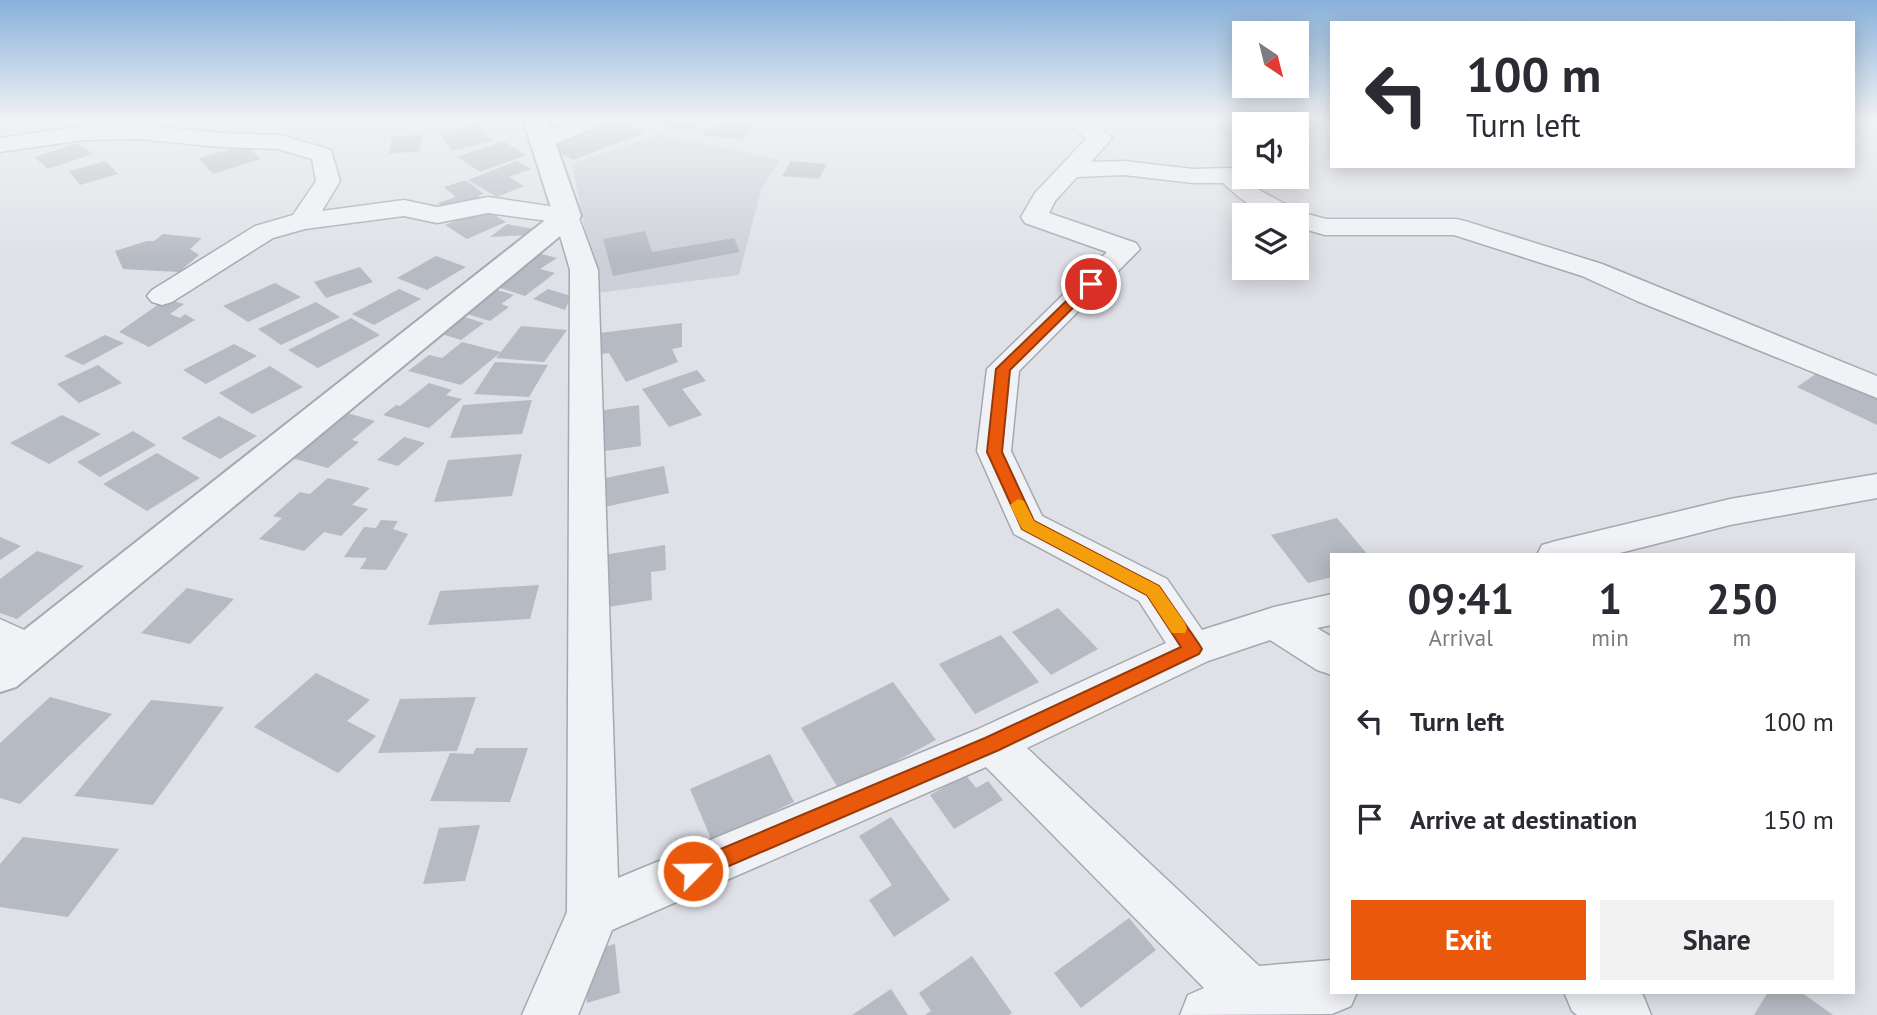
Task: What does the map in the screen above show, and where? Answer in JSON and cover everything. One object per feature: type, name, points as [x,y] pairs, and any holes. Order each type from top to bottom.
[{"type":"street","points":[[302,221],[328,181],[325,166]]},
{"type":"street","points":[[550,166],[584,270],[593,913],[550,1015]]},
{"type":"street","points":[[1073,166],[1044,198],[1034,217],[1126,250],[1003,369],[995,452],[1027,525],[1153,590],[1193,649]]},
{"type":"street","points":[[1070,170],[1124,168],[1192,176],[1229,175],[1252,196],[1266,203]]},
{"type":"street","points":[[162,296],[264,232],[302,221],[404,208],[437,215],[488,205],[567,216]]},
{"type":"street","points":[[9,653],[567,216]]},
{"type":"street","points":[[1309,222],[1325,227],[1389,229],[1456,227],[1592,270],[1877,388]]},
{"type":"street","points":[[1564,553],[1730,512],[1877,486]]},
{"type":"street","points":[[593,913],[992,744],[1193,649],[1274,623],[1330,609]]},
{"type":"street","points":[[1274,623],[1330,657]]},
{"type":"street","points":[[992,744],[1229,1004],[1330,987]]},
{"type":"street","points":[[1594,994],[1623,1015]]},
{"type":"shaded area","points":[[572,166],[776,166],[761,190],[739,275],[597,293]]},
{"type":"building","points":[[86,166],[111,166],[118,174],[80,185],[69,171]]},
{"type":"building","points":[[206,166],[237,166],[213,174]]},
{"type":"building","points":[[471,166],[495,166],[480,172]]},
{"type":"building","points":[[503,166],[526,166],[531,169],[509,177],[524,186],[497,197],[468,180]]},
{"type":"building","points":[[788,166],[826,166],[819,179],[782,176]]},
{"type":"building","points":[[466,180],[484,194],[478,196],[483,199],[449,212],[438,203],[456,197],[444,187]]},
{"type":"building","points":[[484,209],[506,222],[467,239],[445,225]]},
{"type":"building","points":[[507,224],[534,229],[530,235],[490,237]]},
{"type":"building","points":[[645,231],[652,252],[734,238],[740,252],[613,276],[603,239]]},
{"type":"building","points":[[163,234],[202,238],[190,249],[199,255],[179,272],[123,269],[115,251],[154,241]]},
{"type":"building","points":[[538,253],[557,258],[540,269],[555,273],[525,296],[491,285]]},
{"type":"building","points":[[436,256],[466,267],[427,290],[397,278]]},
{"type":"building","points":[[360,267],[373,282],[326,298],[314,282]]},
{"type":"building","points":[[275,283],[301,297],[248,322],[223,306]]},
{"type":"building","points":[[490,288],[514,295],[501,304],[509,307],[490,321],[457,311]]},
{"type":"building","points":[[399,289],[421,299],[374,325],[352,314]]},
{"type":"building","points":[[548,289],[571,296],[565,310],[533,299]]},
{"type":"building","points":[[166,299],[184,304],[170,314],[180,318],[185,314],[195,320],[149,347],[119,332]]},
{"type":"building","points":[[316,302],[340,317],[281,345],[258,329]]},
{"type":"building","points":[[458,315],[484,323],[461,340],[435,332]]},
{"type":"building","points":[[351,318],[380,335],[318,368],[288,350]]},
{"type":"building","points":[[682,323],[682,347],[672,349],[678,362],[626,382],[609,353],[596,355],[599,333]]},
{"type":"building","points":[[521,326],[567,330],[544,362],[496,358]]},
{"type":"building","points":[[105,335],[124,343],[83,365],[64,356]]},
{"type":"building","points":[[462,342],[501,352],[461,385],[408,371],[429,355],[442,358]]},
{"type":"building","points":[[234,344],[257,356],[206,384],[183,370]]},
{"type":"building","points":[[495,362],[548,365],[529,397],[474,394]]},
{"type":"building","points":[[98,365],[122,383],[79,403],[57,384]]},
{"type":"building","points":[[270,366],[303,387],[252,414],[219,393]]},
{"type":"building","points":[[697,370],[706,381],[682,389],[702,415],[669,427],[642,389]]},
{"type":"building","points":[[1820,371],[1877,397],[1877,425],[1797,387]]},
{"type":"building","points":[[429,383],[452,390],[446,395],[462,399],[429,428],[383,415],[396,405],[400,406]]},
{"type":"building","points":[[532,400],[522,434],[450,438],[463,405]]},
{"type":"building","points":[[639,405],[641,446],[591,453],[591,412]]},
{"type":"building","points":[[337,410],[375,421],[352,440],[359,442],[328,468],[281,455]]},
{"type":"building","points":[[62,415],[101,434],[49,464],[10,443]]},
{"type":"building","points":[[219,416],[257,436],[220,459],[181,438]]},
{"type":"building","points":[[133,431],[156,445],[100,477],[77,462]]},
{"type":"building","points":[[404,437],[425,443],[398,466],[377,460]]},
{"type":"building","points":[[157,453],[200,478],[147,511],[103,484]]},
{"type":"building","points":[[522,454],[512,496],[434,502],[448,460]]},
{"type":"building","points":[[664,466],[669,493],[600,508],[596,480]]},
{"type":"building","points":[[328,478],[370,488],[352,505],[368,509],[341,536],[324,532],[304,551],[259,539],[282,518],[273,516],[300,492],[310,494]]},
{"type":"building","points":[[1337,518],[1366,553],[1330,553],[1330,578],[1308,583],[1271,535]]},
{"type":"building","points":[[381,520],[398,521],[393,529],[408,534],[386,570],[360,569],[367,558],[344,557],[364,527],[376,528]]},
{"type":"building","points":[[0,537],[21,546],[0,560]]},
{"type":"building","points":[[665,545],[666,570],[651,572],[652,600],[602,608],[603,555]]},
{"type":"building","points":[[37,551],[84,566],[17,619],[0,613],[0,579]]},
{"type":"building","points":[[539,585],[530,619],[428,625],[440,591]]},
{"type":"building","points":[[187,588],[234,599],[190,644],[141,633]]},
{"type":"building","points":[[1058,608],[1098,649],[1051,675],[1012,632]]},
{"type":"building","points":[[1001,635],[1039,682],[975,714],[939,664]]},
{"type":"building","points":[[316,673],[370,700],[347,721],[376,736],[338,773],[254,727]]},
{"type":"building","points":[[893,682],[936,740],[840,791],[801,728]]},
{"type":"building","points":[[50,697],[112,714],[20,804],[0,798],[0,743]]},
{"type":"building","points":[[476,697],[457,751],[378,753],[400,699]]},
{"type":"building","points":[[151,700],[224,707],[153,805],[74,796]]},
{"type":"building","points":[[476,748],[528,748],[510,802],[430,801],[450,753],[473,754]]},
{"type":"building","points":[[770,754],[794,802],[712,841],[690,789]]},
{"type":"building","points":[[966,775],[976,788],[988,781],[1003,800],[954,829],[930,795]]},
{"type":"building","points":[[891,817],[950,900],[894,937],[869,900],[892,885],[859,836]]},
{"type":"building","points":[[480,825],[465,881],[423,884],[439,828]]},
{"type":"building","points":[[23,837],[119,849],[68,917],[0,907],[0,864]]},
{"type":"building","points":[[1129,918],[1156,950],[1081,1008],[1054,973]]},
{"type":"building","points":[[615,944],[620,993],[587,1003],[583,953]]},
{"type":"building","points":[[972,956],[1012,1013],[925,1015],[931,1011],[919,993]]},
{"type":"building","points":[[891,989],[908,1015],[852,1015]]},
{"type":"building","points":[[1767,994],[1804,994],[1833,1015],[1754,1015]]},
{"type":"slow traffic","points":[[1018,505],[1027,525],[1153,590],[1179,628]]},
{"type":"route","points":[[693,871],[992,744],[1193,649],[1153,590],[1027,525],[995,452],[1003,369],[1091,284]]}]
